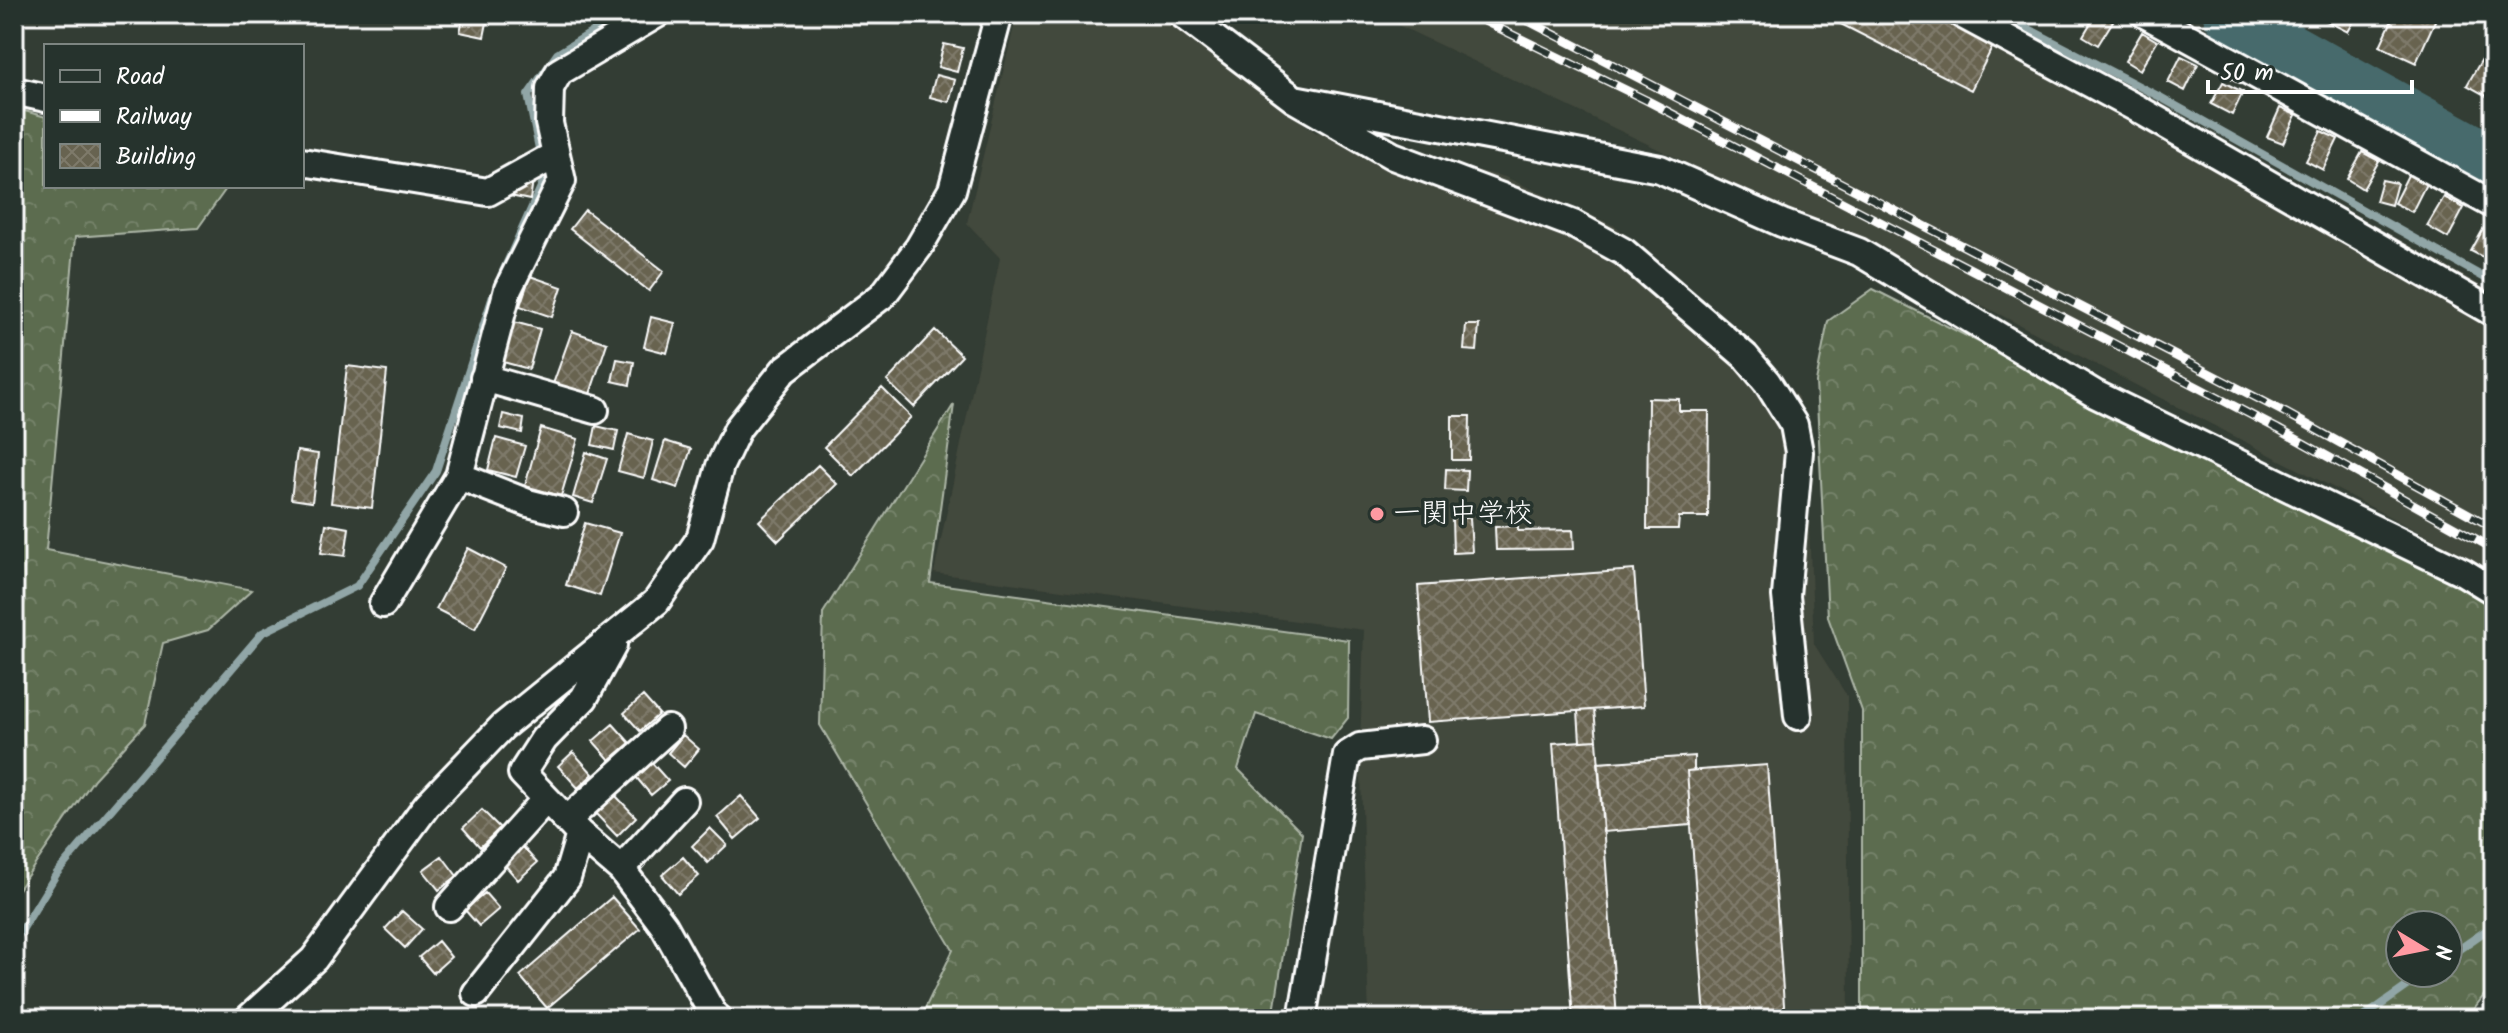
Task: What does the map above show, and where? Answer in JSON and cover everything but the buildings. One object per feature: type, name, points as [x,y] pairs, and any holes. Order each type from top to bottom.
[{"type":"street","points":[[383,604],[459,476],[508,289],[562,181],[549,123],[550,88],[559,72],[657,14]]},
{"type":"street","points":[[248,1019],[314,959],[427,805],[492,738],[656,602],[700,539],[720,466],[738,428],[784,370],[883,295],[919,247],[952,190],[999,14]]},
{"type":"street","points":[[1182,14],[1294,99],[1393,156],[1573,224],[1624,252],[1745,356],[1767,382],[1794,425],[1799,452],[1786,596],[1798,716]]},
{"type":"street","points":[[1961,14],[2138,109],[2494,313]]},
{"type":"street","points":[[2145,14],[2494,205]]},
{"type":"street","points":[[14,91],[44,98]]},
{"type":"street","points":[[1294,99],[1660,169],[1707,187],[1782,223],[1859,252],[2095,394],[2449,565],[2494,591]]},
{"type":"street","points":[[304,162],[488,192],[555,155]]},
{"type":"street","points":[[484,378],[595,410]]},
{"type":"street","points":[[459,476],[528,503],[564,512]]},
{"type":"street","points":[[619,633],[584,698],[544,739],[522,773],[573,827],[621,869],[664,926],[713,1014],[719,1019]]},
{"type":"street","points":[[476,993],[567,878],[573,827],[668,729]]},
{"type":"street","points":[[1302,1019],[1347,755],[1360,747],[1422,740]]},
{"type":"street","points":[[449,907],[546,799]]},
{"type":"street","points":[[621,869],[684,801]]},
{"type":"shaded area","name":"一関中学校","points":[[1017,14],[1156,14],[1315,132],[1505,177],[1617,227],[1798,397],[1806,455],[1814,644],[1847,696],[1849,1019],[1369,1019],[1360,747],[1364,630],[934,573],[1000,258],[967,223]]},
{"type":"shaded area","points":[[1375,14],[1983,14],[2218,138],[2494,293],[2494,571],[1943,285]]},
{"type":"green space","points":[[14,108],[44,116],[44,188],[227,188],[198,228],[75,237],[46,550],[252,590],[208,630],[163,643],[145,724],[94,779],[14,895]]},
{"type":"green space","points":[[1873,289],[2460,584],[2494,606],[2494,982],[2466,1019],[1862,1019],[1862,711],[1828,617],[1816,382],[1828,321]]},
{"type":"green space","points":[[954,404],[930,583],[1349,640],[1348,718],[1331,739],[1256,714],[1238,769],[1302,833],[1273,1019],[920,1019],[953,950],[820,725],[823,613]]},
{"type":"waterway","points":[[501,276],[545,178],[528,95],[557,54],[622,14]]},
{"type":"waterway","points":[[2000,14],[2160,97],[2494,283]]},
{"type":"waterway","points":[[2228,14],[2494,161]]},
{"type":"waterway","points":[[14,943],[57,873],[262,633],[357,586],[436,471],[493,296]]},
{"type":"waterway","points":[[2464,946],[2494,925]]},
{"type":"waterway","points":[[2361,1019],[2403,989]]},
{"type":"railway","points":[[1470,14],[1646,100],[2278,429],[2494,549]]},
{"type":"railway","points":[[1515,14],[2286,413],[2494,528]]},
{"type":"place","name":"一関中学校","points":[[1377,514]]}]
